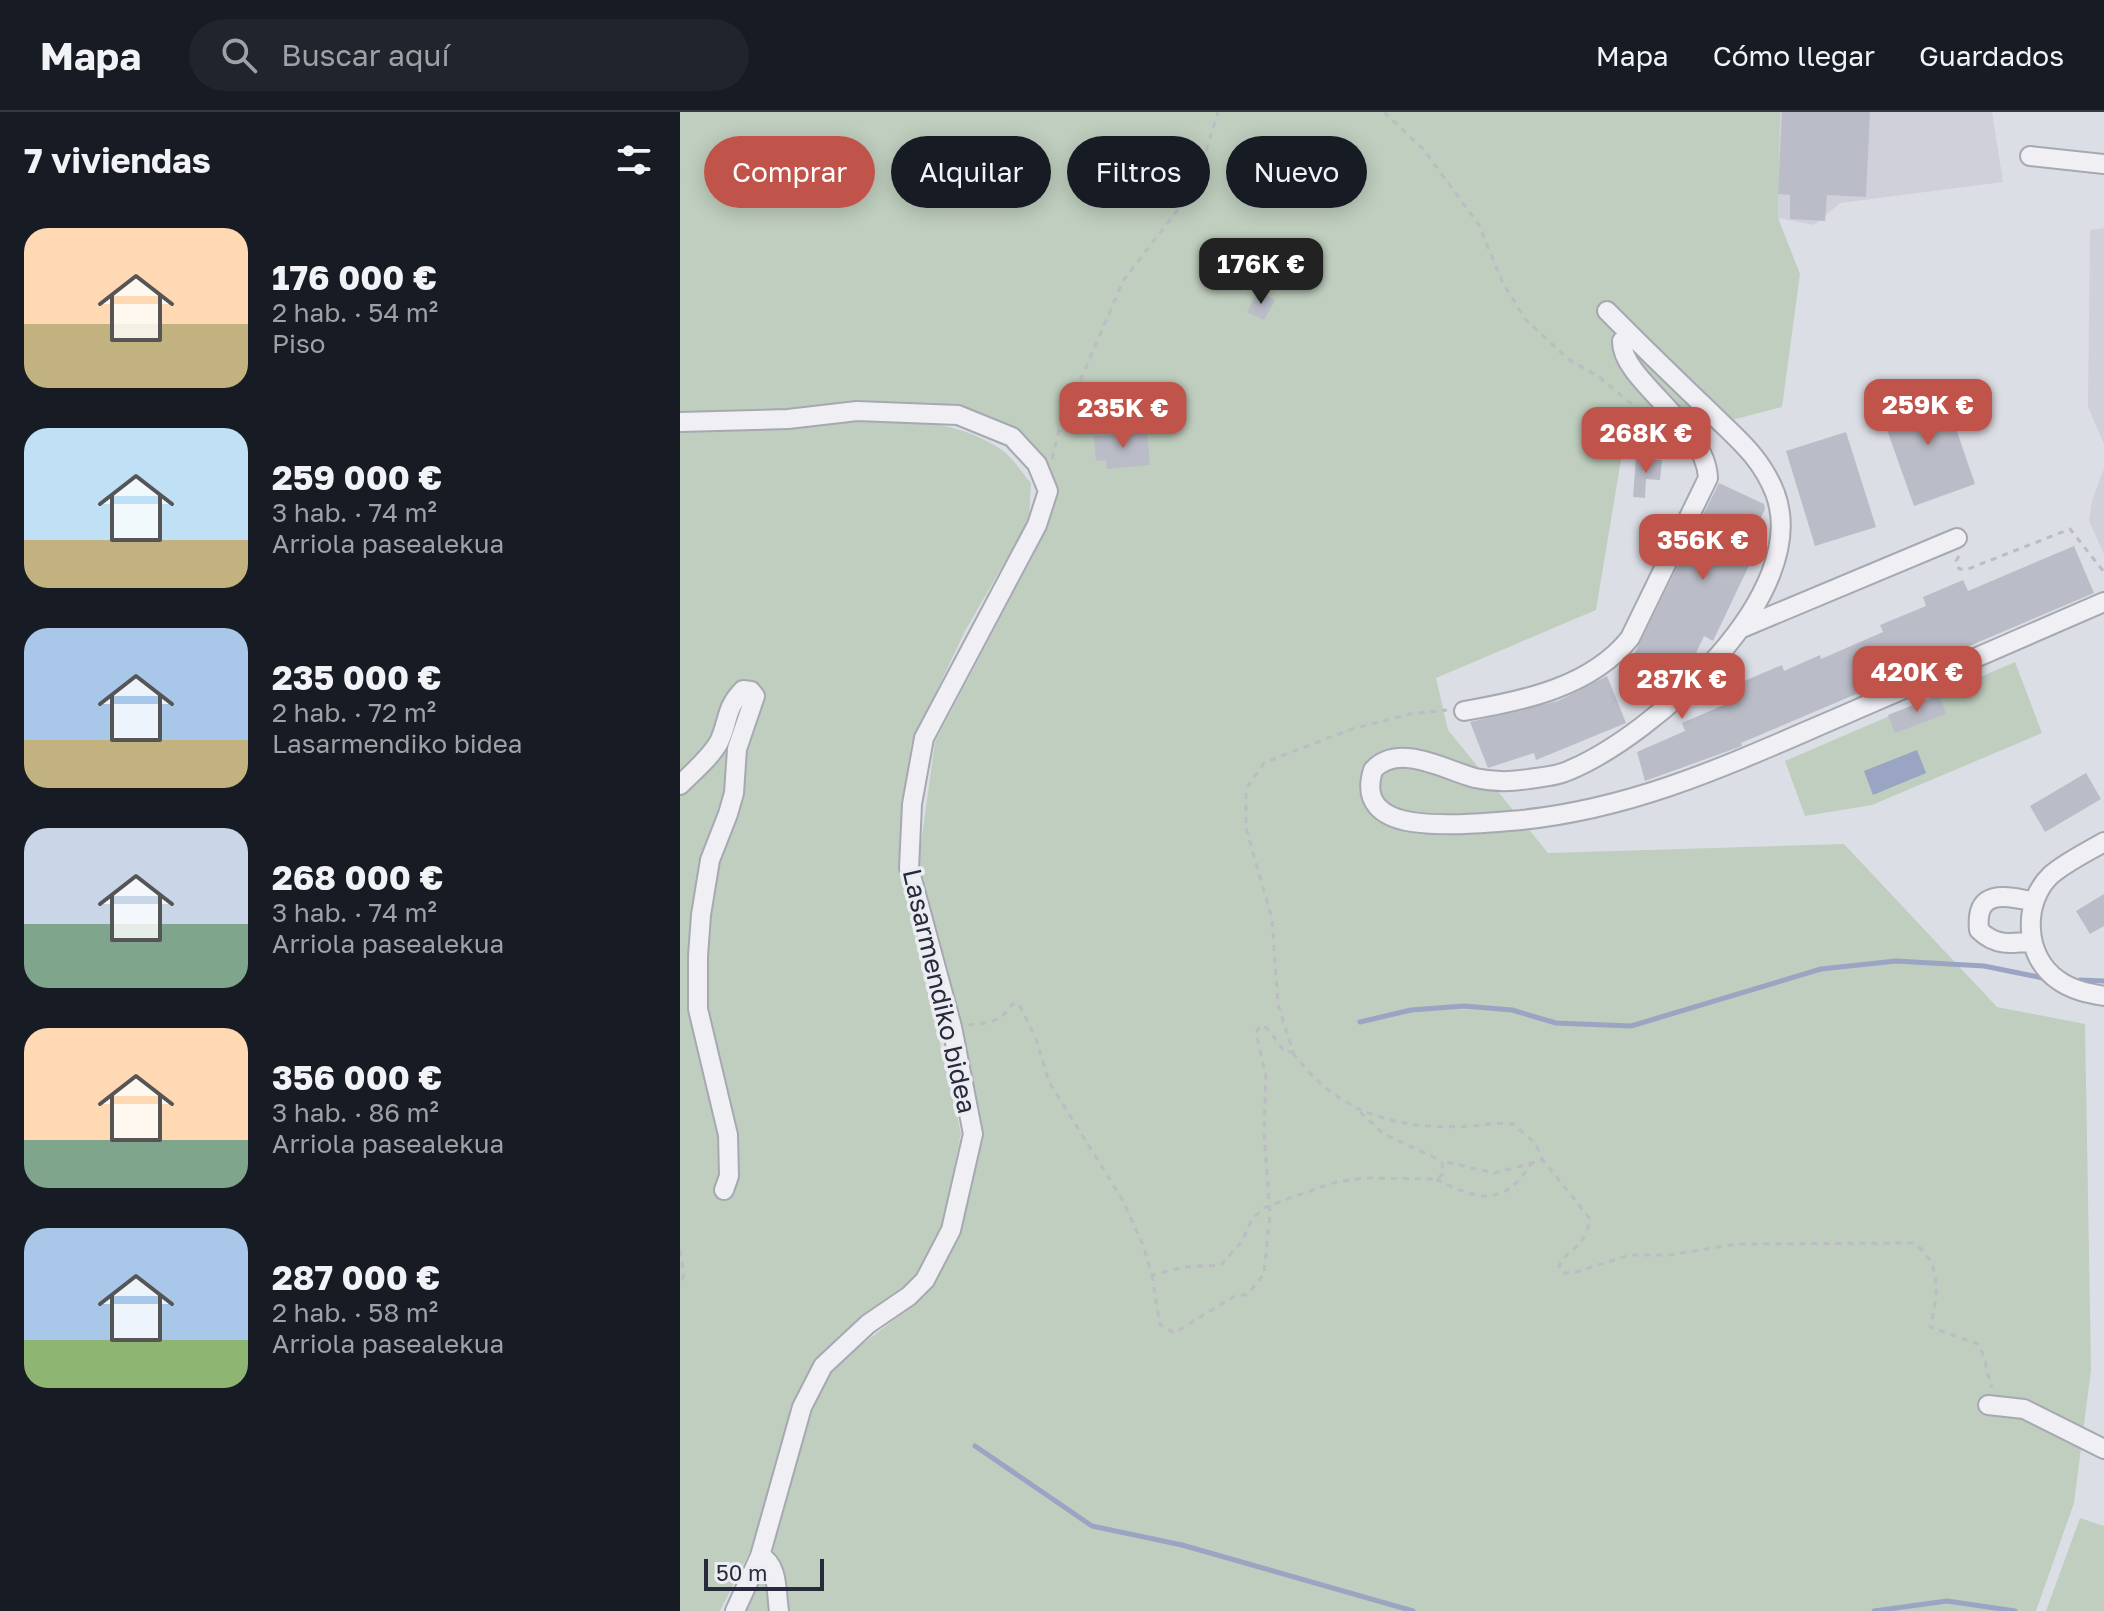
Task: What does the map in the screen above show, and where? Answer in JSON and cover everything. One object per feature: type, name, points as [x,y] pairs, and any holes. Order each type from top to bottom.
[{"type":"street","points":[[2030,156],[2104,164]]},
{"type":"street","points":[[1607,311],[1741,438],[1761,463],[1776,496],[1781,525],[1767,581],[1742,628],[1667,706],[1624,738],[1568,771],[1509,782],[1476,778],[1407,758],[1388,759],[1373,770],[1370,779],[1373,804],[1389,817],[1486,824],[1562,816],[1647,796],[1733,763],[2104,602]]},
{"type":"street","points":[[1464,711],[1530,698],[1593,671],[1615,657],[1630,638],[1708,478],[1708,468],[1683,424],[1638,374],[1622,351],[1622,341],[1629,333]]},
{"type":"street","points":[[680,422],[788,419],[857,411],[958,415],[1012,437],[1037,464],[1044,482]]},
{"type":"street","name":"Lasarmendiko bidea","points":[[735,1611],[760,1556],[802,1407],[823,1366],[868,1324],[909,1296],[925,1280],[951,1230],[973,1134],[952,1027],[909,868],[912,804],[924,738],[1037,525],[1048,491],[1044,482]]},
{"type":"street","points":[[1742,628],[1959,547]]},
{"type":"street","points":[[680,785],[719,742],[727,711],[734,699],[743,690],[751,691],[755,696],[737,749],[734,793],[710,860],[698,956],[700,1020],[728,1135],[729,1176],[724,1190]]},
{"type":"street","points":[[2104,842],[2050,876],[2034,902],[2030,928],[2039,958],[2054,978],[2078,991],[2104,996]]},
{"type":"street","points":[[2032,941],[2004,944],[1989,940],[1979,930],[1977,916],[1989,899],[2003,896],[2034,902]]},
{"type":"street","points":[[1994,1404],[2024,1409],[2104,1449]]},
{"type":"street","points":[[760,1556],[768,1560],[773,1569],[779,1611]]},
{"type":"path","points":[[1044,482],[1064,417],[1123,281],[1182,204],[1200,171],[1218,112]]},
{"type":"path","points":[[1384,112],[1424,150],[1479,225],[1502,281],[1525,319],[1568,359],[1599,377],[1664,431]]},
{"type":"path","points":[[1959,547],[1956,561],[1959,569],[1968,569],[2070,529],[2104,572]]},
{"type":"path","points":[[1464,711],[1435,710],[1410,714],[1352,729],[1264,763],[1246,789],[1246,828],[1272,919],[1278,1005],[1293,1052],[1334,1095],[1372,1117],[1422,1126],[1513,1124],[1535,1143],[1543,1160],[1590,1219],[1587,1237],[1561,1260],[1559,1267],[1563,1273],[1573,1273],[1630,1255],[1670,1255],[1737,1244],[1913,1243],[1925,1250],[1938,1283],[1930,1327],[1978,1344],[1987,1359],[1994,1404]]},
{"type":"path","points":[[952,1027],[989,1023],[1006,1015],[1012,1004],[1019,1004],[1036,1039],[1049,1082],[1122,1199],[1143,1245],[1152,1275],[1160,1325],[1174,1333],[1233,1297],[1248,1294],[1264,1274],[1268,1251],[1269,1171],[1264,1146],[1266,1077],[1256,1033],[1260,1026],[1267,1028],[1284,1051],[1293,1052]]},
{"type":"path","points":[[1358,1109],[1384,1134],[1442,1161],[1494,1173],[1543,1160]]},
{"type":"path","points":[[1436,1179],[1443,1174],[1442,1161]]},
{"type":"path","points":[[1152,1275],[1185,1267],[1221,1265],[1242,1241],[1252,1219],[1269,1206],[1336,1182],[1363,1178],[1436,1179],[1475,1196],[1494,1197],[1520,1181],[1531,1164]]},
{"type":"path","points":[[680,1250],[684,1274],[680,1286]]},
{"type":"shaded area","points":[[1780,112],[1992,112],[2003,182],[1840,203],[1814,225],[1778,218]]},
{"type":"shaded area","points":[[2104,228],[2104,444],[2088,407],[2090,230]]},
{"type":"shaded area","points":[[2104,468],[2104,554],[2089,521],[2092,501]]},
{"type":"green space","points":[[680,112],[1780,112],[1778,218],[1800,274],[1782,407],[1623,448],[1596,610],[1436,678],[1448,730],[1548,853],[1844,844],[1997,1007],[2085,1024],[2091,1370],[2074,1503],[2036,1611],[741,1611],[806,1414],[834,1366],[925,1296],[960,1235],[983,1129],[918,865],[935,742],[1047,529],[1056,491],[1018,432],[862,403],[749,414],[753,431],[880,420],[945,426],[975,435],[1002,450],[1031,483],[1029,520],[965,631],[911,745],[898,865],[961,1133],[941,1234],[917,1276],[854,1324],[814,1365],[792,1415],[753,1545],[720,1611],[680,1611]]},
{"type":"green space","points":[[2015,662],[2042,733],[1872,805],[1805,816],[1785,761]]},
{"type":"green space","points":[[2080,1518],[2104,1526],[2104,1611],[2046,1611]]},
{"type":"water","points":[[1917,750],[1926,773],[1873,795],[1864,771]]},
{"type":"building","points":[[1782,112],[1870,112],[1866,197],[1827,195],[1825,221],[1790,219],[1790,195],[1778,194]]},
{"type":"building","points":[[1258,291],[1275,300],[1264,320],[1247,312]]},
{"type":"building","points":[[1942,388],[1975,484],[1914,506],[1880,410]]},
{"type":"building","points":[[1147,432],[1150,465],[1107,469],[1106,460],[1096,461],[1094,436]]},
{"type":"building","points":[[1846,432],[1876,527],[1815,546],[1786,451]]},
{"type":"building","points":[[1636,458],[1662,460],[1660,480],[1646,479],[1645,498],[1633,497]]},
{"type":"building","points":[[1719,483],[1764,504],[1765,509],[1746,549],[1755,553],[1713,641],[1704,636],[1688,670],[1681,677],[1634,654]]},
{"type":"building","points":[[2074,546],[2094,593],[1741,743],[1742,746],[1645,781],[1637,752],[1685,731],[1682,723],[1733,701],[1728,688],[1782,665],[1784,671],[1820,655],[1821,659],[1883,632],[1880,625],[1926,606],[1923,597],[1963,580],[1968,591]]},
{"type":"building","points":[[1607,676],[1626,723],[1536,760],[1534,753],[1488,768],[1470,722],[1558,701]]},
{"type":"building","points":[[1939,695],[1946,714],[1895,733],[1888,715]]},
{"type":"building","points":[[2086,773],[2101,799],[2045,832],[2030,806]]},
{"type":"building","points":[[2104,894],[2104,926],[2090,934],[2076,911]]},
{"type":"waterway","points":[[1360,1022],[1411,1010],[1464,1006],[1512,1010],[1556,1023],[1631,1026],[1821,969],[1896,961],[1984,966],[2048,979]]},
{"type":"waterway","points":[[2080,980],[2104,981]]},
{"type":"waterway","points":[[975,1446],[1092,1526],[1182,1545],[1413,1611]]},
{"type":"waterway","points":[[1874,1611],[1947,1601],[2015,1611]]}]
